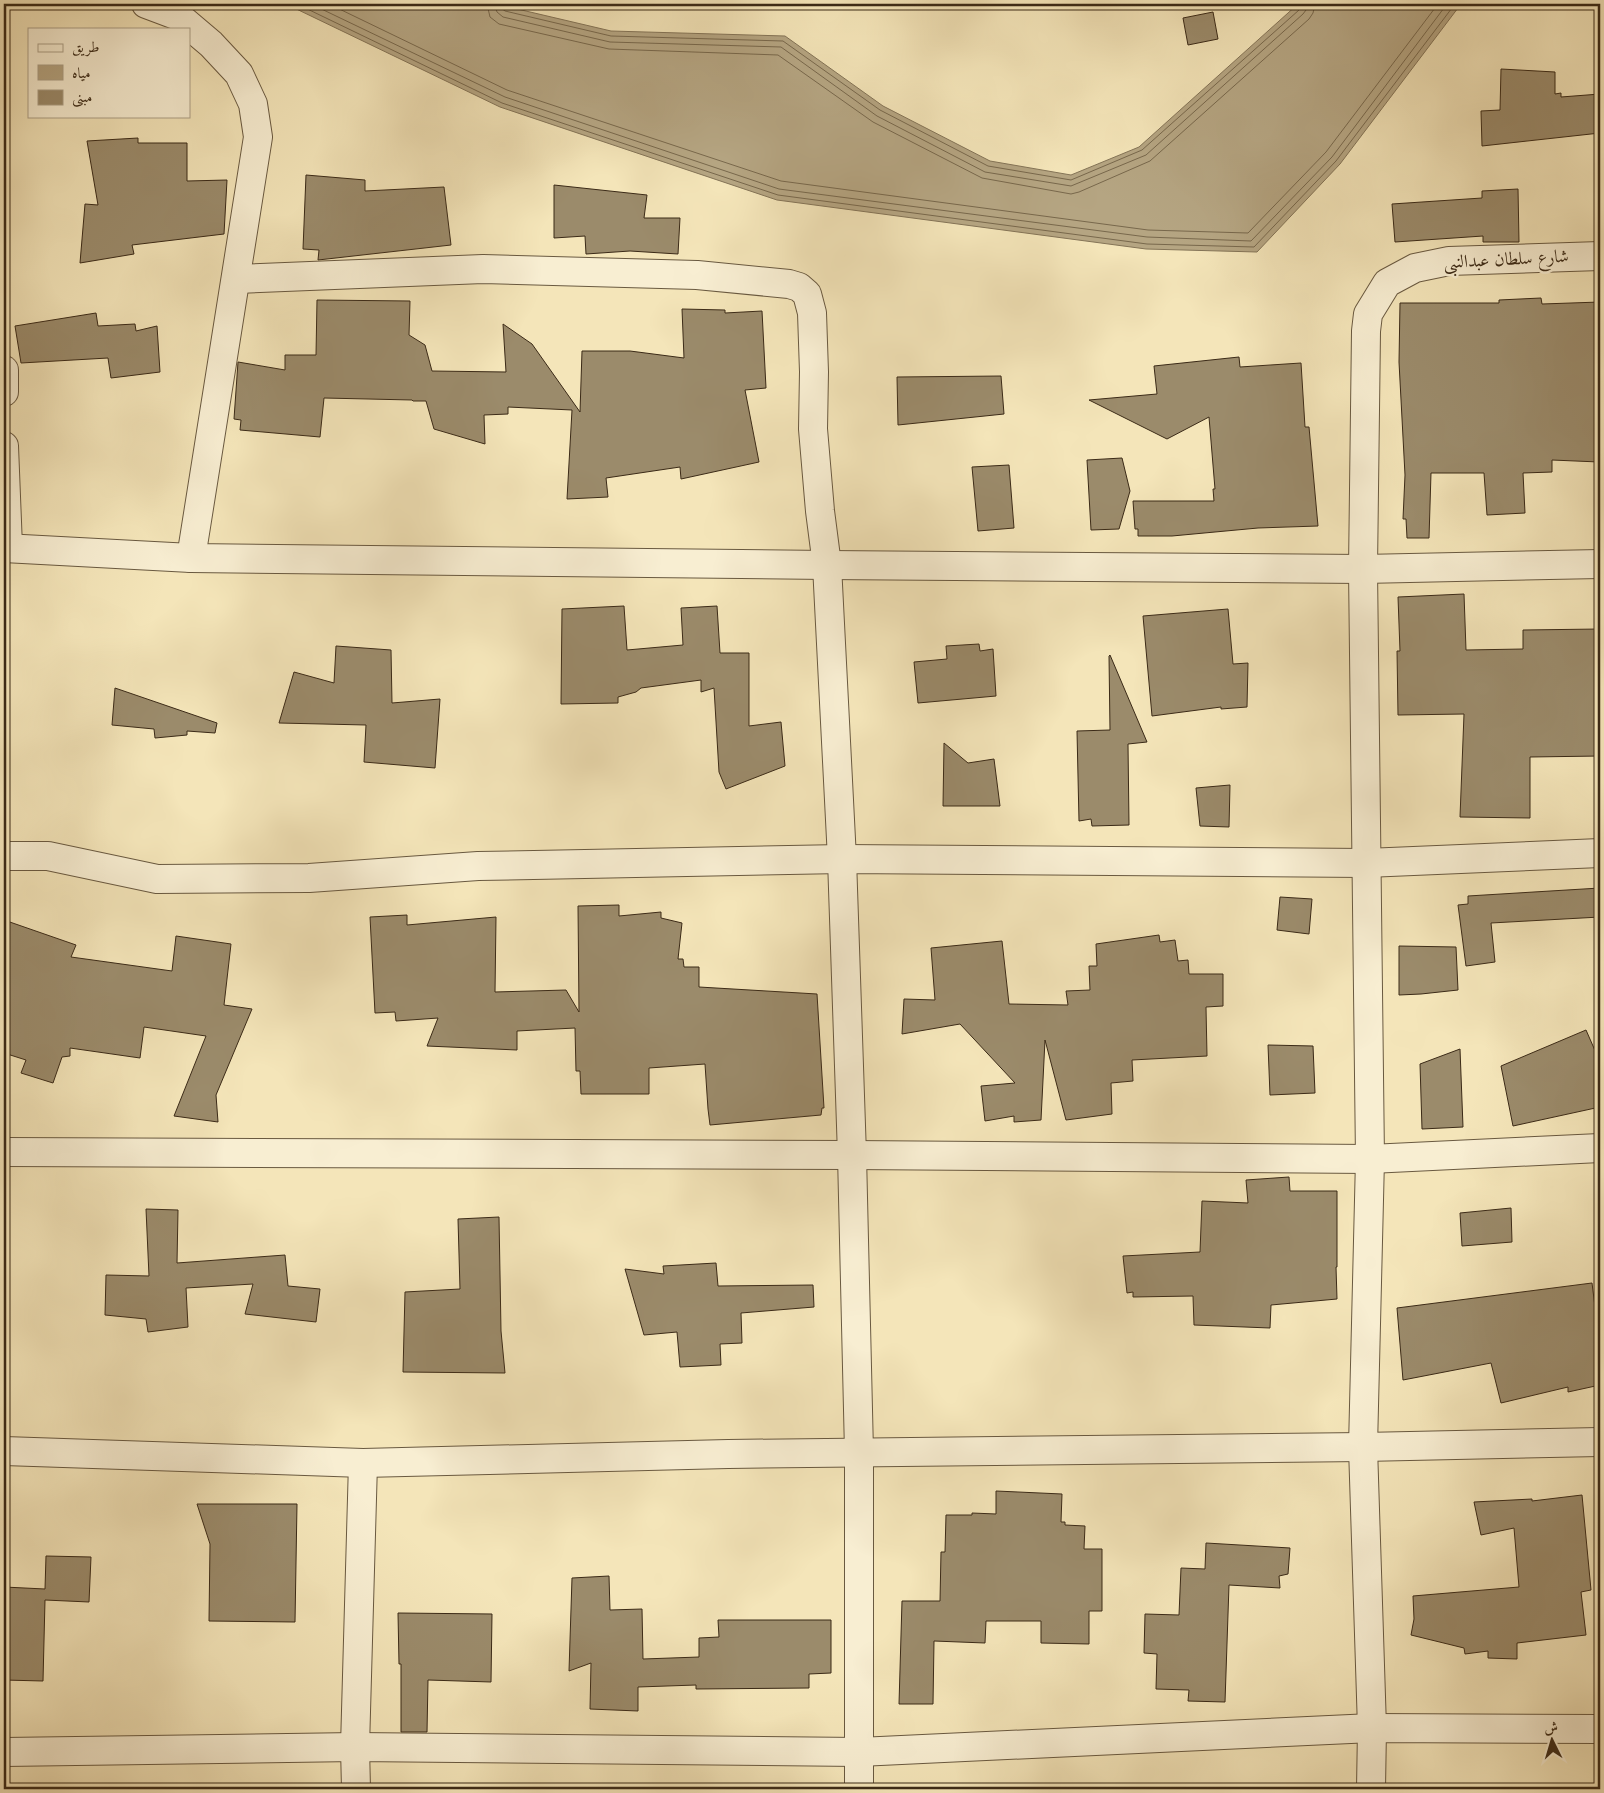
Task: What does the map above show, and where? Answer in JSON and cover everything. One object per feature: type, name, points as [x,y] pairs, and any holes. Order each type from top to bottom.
[{"type":"street","points":[[146,4],[178,16],[211,44],[238,74],[253,104],[258,138],[191,558]]},
{"type":"street","name":"شارع سلطان عبدالنبى","points":[[1363,569],[1366,331],[1368,314],[1387,283],[1415,268],[1449,261],[1600,256]]},
{"type":"street","points":[[236,279],[484,269],[697,275],[789,284],[799,287],[807,294],[812,313],[813,429],[820,511],[828,565],[842,859],[852,1155],[858,1452],[859,1789]]},
{"type":"street","points":[[4,370],[4,392]]},
{"type":"street","points":[[4,446],[6,548],[191,558],[828,565],[1363,569],[1600,564]]},
{"type":"street","points":[[1363,569],[1370,1159],[1363,1448],[1372,1728],[1371,1789]]},
{"type":"street","points":[[4,856],[48,856],[157,879],[309,878],[478,866],[842,859],[1366,863],[1600,853]]},
{"type":"street","points":[[4,1152],[1370,1159],[1600,1148]]},
{"type":"street","points":[[4,1451],[363,1462],[858,1452],[1363,1448],[1600,1442]]},
{"type":"street","points":[[356,1789],[355,1746],[363,1462]]},
{"type":"street","points":[[4,1752],[355,1746],[859,1752],[1372,1728],[1600,1729]]},
{"type":"water","points":[[286,4],[496,4],[611,31],[785,36],[883,106],[990,161],[1071,175],[1139,147],[1298,4],[1461,4],[1340,164],[1257,252],[1146,249],[777,200],[500,107]]},
{"type":"building","points":[[1213,12],[1218,39],[1188,45],[1183,18]]},
{"type":"building","points":[[1501,69],[1555,72],[1555,94],[1561,93],[1561,97],[1600,94],[1600,133],[1482,146],[1481,111],[1500,110]]},
{"type":"building","points":[[138,138],[138,143],[187,143],[187,181],[227,180],[224,234],[132,245],[134,254],[80,263],[85,204],[98,205],[87,141]]},
{"type":"building","points":[[306,175],[365,180],[365,191],[444,187],[451,245],[318,260],[319,250],[303,249]]},
{"type":"building","points":[[554,185],[647,195],[644,218],[680,218],[678,254],[630,251],[586,254],[585,236],[554,238]]},
{"type":"building","points":[[1518,189],[1519,242],[1483,242],[1483,236],[1395,242],[1392,204],[1482,198],[1482,191]]},
{"type":"building","points":[[1541,298],[1542,304],[1600,302],[1599,462],[1552,460],[1552,472],[1523,473],[1525,513],[1487,515],[1484,473],[1431,473],[1429,538],[1407,538],[1406,519],[1403,519],[1405,475],[1399,362],[1400,303],[1499,303],[1499,300]]},
{"type":"building","points":[[317,300],[410,301],[409,335],[425,345],[432,371],[506,372],[503,324],[532,344],[580,412],[582,351],[630,351],[684,358],[682,309],[725,310],[725,313],[762,311],[766,388],[745,390],[759,462],[681,479],[680,467],[606,478],[608,497],[567,499],[572,410],[508,407],[508,414],[484,415],[485,444],[434,429],[426,401],[412,400],[324,398],[320,437],[240,430],[241,420],[234,419],[238,362],[285,370],[285,355],[316,355]]},
{"type":"building","points":[[96,313],[98,326],[135,324],[136,331],[157,326],[160,372],[111,378],[108,358],[21,363],[15,326]]},
{"type":"building","points":[[1239,357],[1240,367],[1301,363],[1305,427],[1309,427],[1318,526],[1258,528],[1172,536],[1138,536],[1138,529],[1135,529],[1133,501],[1214,501],[1213,489],[1215,489],[1209,417],[1167,439],[1089,400],[1157,394],[1154,366]]},
{"type":"building","points":[[1001,376],[1004,414],[898,425],[897,377]]},
{"type":"building","points":[[1122,458],[1130,491],[1119,529],[1091,530],[1087,460]]},
{"type":"building","points":[[1009,465],[1014,528],[978,531],[972,467]]},
{"type":"building","points":[[1464,594],[1466,650],[1523,649],[1523,630],[1600,629],[1600,756],[1530,757],[1530,818],[1460,817],[1464,714],[1398,715],[1397,651],[1400,651],[1398,597]]},
{"type":"building","points":[[624,606],[627,650],[683,645],[681,608],[717,606],[720,653],[749,653],[749,726],[781,722],[785,766],[726,789],[719,772],[714,688],[701,692],[701,680],[641,688],[636,692],[618,697],[618,703],[561,704],[562,609]]},
{"type":"building","points":[[1228,609],[1233,664],[1248,663],[1247,707],[1221,709],[1221,707],[1152,716],[1143,616]]},
{"type":"building","points":[[979,644],[980,651],[993,649],[996,696],[918,703],[914,662],[947,659],[946,646]]},
{"type":"building","points":[[336,646],[391,650],[392,703],[440,699],[435,768],[364,762],[366,725],[279,723],[294,672],[334,683]]},
{"type":"building","points":[[1110,655],[1147,742],[1128,744],[1129,825],[1092,826],[1091,819],[1079,821],[1077,731],[1110,730]]},
{"type":"building","points":[[115,688],[217,723],[215,733],[187,731],[187,735],[155,738],[154,729],[112,725]]},
{"type":"building","points":[[944,743],[968,763],[994,759],[1000,806],[943,806]]},
{"type":"building","points":[[1230,785],[1229,827],[1200,826],[1196,788]]},
{"type":"building","points":[[1600,888],[1600,917],[1491,923],[1495,962],[1466,966],[1458,905],[1468,904],[1468,896]]},
{"type":"building","points":[[1280,897],[1312,899],[1309,934],[1277,930]]},
{"type":"building","points":[[619,905],[619,916],[661,912],[661,918],[682,923],[678,959],[683,959],[684,967],[699,967],[699,987],[817,994],[824,1108],[822,1108],[821,1115],[710,1125],[705,1064],[649,1068],[649,1094],[581,1094],[580,1071],[576,1071],[575,1028],[517,1031],[517,1050],[427,1046],[438,1018],[396,1021],[395,1012],[375,1013],[370,917],[407,915],[407,925],[496,917],[495,992],[566,990],[579,1012],[578,906]]},
{"type":"building","points":[[4,920],[76,945],[71,957],[172,971],[176,936],[231,944],[224,1005],[252,1009],[216,1095],[218,1122],[174,1116],[206,1036],[144,1027],[140,1058],[70,1048],[70,1056],[62,1057],[53,1083],[21,1073],[26,1060],[4,1053]]},
{"type":"building","points":[[1159,935],[1160,942],[1175,940],[1178,961],[1188,960],[1189,974],[1223,974],[1223,1006],[1206,1007],[1207,1056],[1132,1060],[1133,1081],[1111,1083],[1112,1114],[1066,1120],[1045,1040],[1041,1120],[1014,1122],[1014,1116],[985,1121],[981,1086],[1015,1083],[960,1024],[902,1034],[904,999],[935,1000],[931,948],[1002,941],[1009,1004],[1068,1005],[1066,991],[1090,990],[1089,966],[1097,966],[1096,944]]},
{"type":"building","points":[[1399,946],[1456,947],[1458,990],[1399,995]]},
{"type":"building","points":[[1586,1030],[1600,1062],[1600,1107],[1513,1126],[1501,1066]]},
{"type":"building","points":[[1268,1045],[1313,1046],[1315,1093],[1270,1095]]},
{"type":"building","points":[[1460,1049],[1463,1127],[1422,1129],[1420,1064]]},
{"type":"building","points":[[1289,1177],[1290,1191],[1337,1191],[1337,1299],[1271,1305],[1270,1328],[1194,1325],[1193,1296],[1133,1297],[1133,1292],[1127,1293],[1123,1256],[1200,1252],[1202,1201],[1248,1203],[1246,1180]]},
{"type":"building","points":[[1511,1208],[1512,1242],[1462,1246],[1460,1213]]},
{"type":"building","points":[[146,1209],[178,1210],[177,1263],[285,1255],[288,1286],[320,1289],[316,1322],[245,1314],[253,1284],[186,1288],[188,1327],[148,1332],[146,1319],[105,1315],[106,1275],[149,1276]]},
{"type":"building","points":[[499,1217],[501,1331],[505,1373],[403,1372],[405,1292],[460,1289],[458,1219]]},
{"type":"building","points":[[716,1263],[718,1286],[813,1285],[814,1307],[741,1313],[742,1343],[720,1344],[721,1365],[680,1367],[677,1332],[644,1335],[625,1269],[664,1274],[663,1266]]},
{"type":"building","points":[[1592,1283],[1600,1347],[1600,1385],[1568,1392],[1568,1387],[1501,1403],[1491,1363],[1403,1380],[1397,1308]]},
{"type":"building","points":[[996,1491],[1062,1494],[1061,1522],[1065,1522],[1065,1525],[1085,1526],[1084,1549],[1102,1549],[1102,1611],[1089,1611],[1089,1644],[1041,1643],[1041,1621],[986,1621],[985,1643],[934,1641],[933,1704],[899,1704],[902,1601],[940,1601],[941,1552],[945,1552],[946,1515],[996,1514]]},
{"type":"building","points":[[1582,1495],[1591,1590],[1581,1592],[1586,1635],[1517,1643],[1517,1659],[1488,1658],[1488,1651],[1465,1654],[1464,1648],[1411,1635],[1414,1619],[1413,1596],[1519,1587],[1514,1528],[1481,1535],[1474,1502],[1532,1499],[1532,1501]]},
{"type":"building","points":[[197,1504],[297,1504],[295,1622],[209,1621],[210,1544]]},
{"type":"building","points":[[1206,1543],[1290,1548],[1288,1574],[1279,1576],[1280,1588],[1229,1585],[1225,1702],[1188,1701],[1189,1690],[1156,1689],[1157,1654],[1144,1653],[1145,1614],[1179,1615],[1181,1568],[1205,1569]]},
{"type":"building","points":[[46,1556],[91,1557],[89,1602],[45,1600],[43,1681],[4,1680],[4,1587],[45,1589]]},
{"type":"building","points":[[609,1576],[610,1610],[642,1609],[643,1659],[699,1657],[699,1638],[719,1637],[718,1620],[831,1620],[831,1673],[809,1674],[809,1688],[696,1689],[696,1685],[638,1687],[638,1711],[590,1709],[591,1663],[569,1671],[572,1578]]},
{"type":"building","points":[[398,1613],[492,1614],[491,1682],[428,1680],[427,1732],[401,1732],[401,1664],[399,1664]]}]
